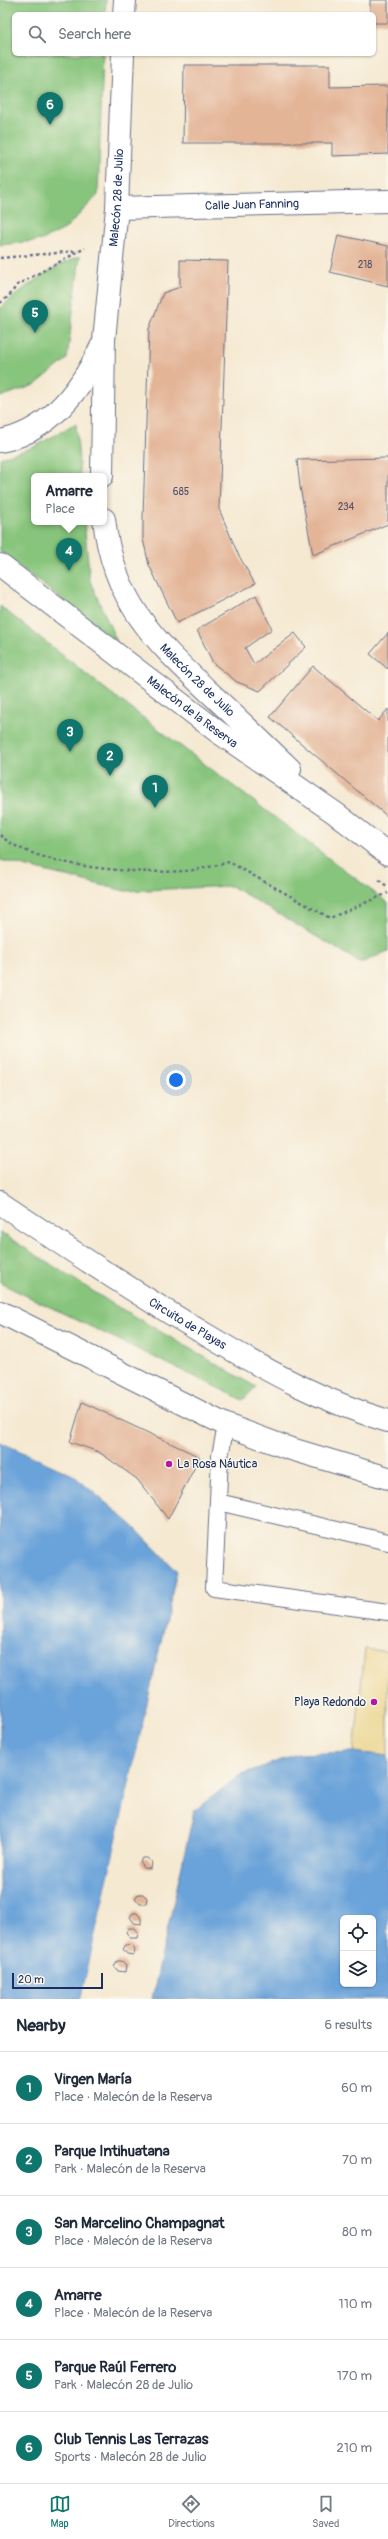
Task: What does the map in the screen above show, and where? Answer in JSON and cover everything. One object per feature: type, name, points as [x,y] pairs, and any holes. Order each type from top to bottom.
[{"type":"main road","points":[[124,12],[125,0]]},
{"type":"main road","name":"Malecón 28 de Julio","points":[[102,473],[104,340],[117,208],[123,56]]},
{"type":"main road","name":"Calle Juan Fanning","points":[[117,208],[388,201]]},
{"type":"main road","name":"Malecón 28 de Julio","points":[[0,441],[16,436],[34,427],[62,406],[79,388],[104,340]]},
{"type":"main road","name":"Malecón 28 de Julio","points":[[105,525],[110,552],[123,590],[150,633],[335,813]]},
{"type":"main road","name":"Malecón de la Reserva","points":[[0,565],[218,732],[335,813],[388,854]]},
{"type":"main road","name":"Circuito de Playas","points":[[0,1203],[144,1298],[272,1374],[320,1396],[388,1421]]},
{"type":"main road","points":[[0,1312],[226,1425],[288,1448],[388,1478]]},
{"type":"lane","points":[[226,1425],[220,1456],[214,1588],[388,1612]]},
{"type":"lane","points":[[218,1502],[388,1542]]},
{"type":"path","points":[[0,303],[9,296],[17,285],[56,262],[83,251],[88,245]]},
{"type":"path","points":[[0,258],[83,251]]},
{"type":"path","points":[[0,835],[8,843],[27,852],[102,868],[153,871],[192,870],[229,862],[330,918],[388,894]]},
{"type":"green space","points":[[0,0],[106,0],[105,12],[12,12],[12,56],[103,56],[98,195],[65,229],[42,240],[0,245]]},
{"type":"green space","points":[[80,256],[67,359],[35,385],[0,397],[0,308],[38,278],[58,266]]},
{"type":"green space","points":[[76,423],[80,473],[31,473],[31,525],[84,525],[90,581],[117,642],[0,552],[0,458],[34,447]]},
{"type":"green space","points":[[0,606],[108,691],[388,903],[388,951],[361,963],[231,886],[125,891],[0,860]]},
{"type":"green space","points":[[0,1232],[113,1304],[256,1387],[243,1400],[0,1283]]},
{"type":"sand","name":"Playa Redondo","points":[[365,1649],[388,1652],[388,1756],[354,1752]]},
{"type":"water","points":[[0,1442],[73,1475],[131,1524],[177,1571],[81,1999],[0,1999]]},
{"type":"water","points":[[354,1752],[388,1756],[388,1999],[152,1999],[194,1811],[240,1775],[297,1754]]},
{"type":"pier","points":[[161,1644],[163,1644],[83,1999],[81,1999]]},
{"type":"building","points":[[370,0],[388,0],[388,23],[376,23],[376,12],[370,12]]},
{"type":"building","points":[[184,65],[330,65],[330,87],[388,86],[388,154],[332,156],[332,143],[183,143]]},
{"type":"building","points":[[338,235],[388,246],[388,286],[330,272]]},
{"type":"building","points":[[180,260],[228,261],[219,509],[238,554],[255,584],[177,623],[149,565],[143,539],[143,517],[149,329],[163,293],[180,287]]},
{"type":"building","points":[[388,458],[388,524],[313,555],[300,487],[297,460]]},
{"type":"building","points":[[256,595],[272,629],[245,648],[254,664],[295,633],[306,647],[260,691],[237,682],[213,663],[197,630]]},
{"type":"building","points":[[388,633],[388,669],[370,654]]},
{"type":"building","points":[[313,666],[378,721],[388,709],[388,817],[270,717]]},
{"type":"building","points":[[82,1402],[200,1457],[168,1519],[137,1479],[99,1452],[70,1442]]},
{"type":"building","points":[[143,1858],[147,1858],[152,1862],[151,1869],[144,1868],[140,1862]]},
{"type":"building","points":[[138,1894],[143,1894],[147,1898],[146,1904],[140,1904],[135,1898]]},
{"type":"building","points":[[133,1913],[137,1913],[141,1918],[141,1924],[134,1923],[130,1917]]},
{"type":"building","points":[[129,1928],[134,1928],[138,1933],[137,1938],[130,1938],[126,1932]]},
{"type":"building","points":[[131,1944],[135,1949],[134,1955],[127,1954],[123,1949],[126,1945]]},
{"type":"building","points":[[117,1961],[122,1961],[126,1965],[125,1972],[118,1971],[114,1966]]},
{"type":"place","name":"Club Tennis Las Terrazas","points":[[50,125]]},
{"type":"place","name":"Parque Raúl Ferrero","points":[[35,333]]},
{"type":"place","name":"Amarre","points":[[69,571]]},
{"type":"place","name":"San Marcelino Champagnat","points":[[70,752]]},
{"type":"place","name":"Parque Intihuatana","points":[[110,776]]},
{"type":"place","name":"Virgen María","points":[[155,808]]},
{"type":"place","name":"La Rosa Náutica","points":[[169,1464]]},
{"type":"place","name":"Playa Redondo","points":[[374,1702]]}]
